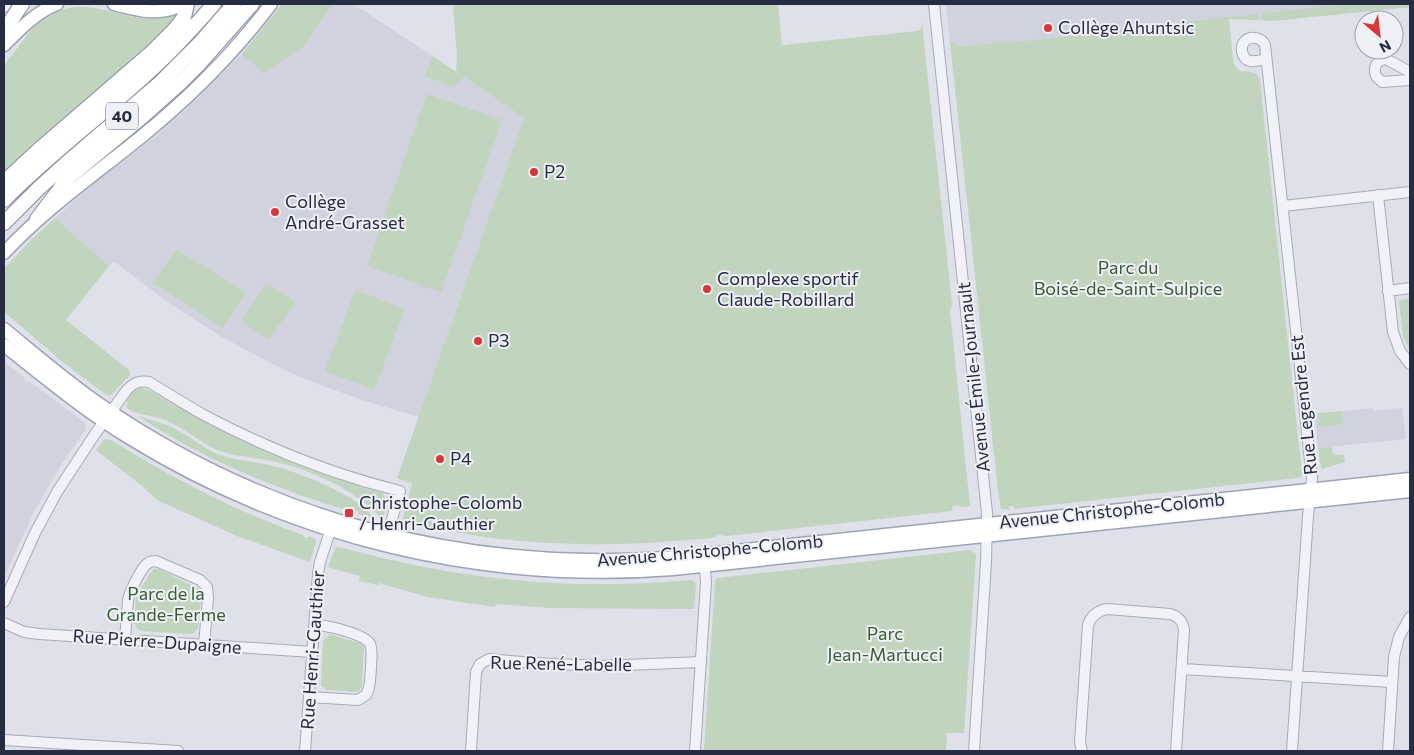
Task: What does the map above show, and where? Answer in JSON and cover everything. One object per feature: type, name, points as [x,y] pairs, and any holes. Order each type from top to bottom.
[{"type":"highway","points":[[4,45],[12,19],[22,4]]},
{"type":"highway","points":[[4,182],[165,39],[184,18],[188,4]]},
{"type":"highway","name":"40","points":[[4,200],[65,143],[150,70],[189,32],[214,4]]},
{"type":"highway","name":"40","points":[[4,223],[65,164],[161,82],[199,44],[234,4]]},
{"type":"highway","points":[[37,219],[69,177],[143,116],[198,65],[252,4]]},
{"type":"main road","points":[[4,45],[35,17],[57,4]]},
{"type":"main road","points":[[114,4],[136,10],[155,12],[183,4]]},
{"type":"main road","points":[[4,253],[37,219],[175,108],[230,54],[271,4]]},
{"type":"main road","name":"Avenue Christophe-Colomb","points":[[4,329],[73,385],[107,417],[160,456],[211,483],[276,512],[332,525],[386,541],[544,560],[704,561],[1310,496],[1410,491]]},
{"type":"main road","name":"Avenue Christophe-Colomb","points":[[4,345],[79,404],[107,417]]},
{"type":"main road","name":"Avenue Christophe-Colomb","points":[[1310,496],[1410,479]]},
{"type":"street","points":[[4,8],[6,4]]},
{"type":"street","name":"Avenue Émile-Journault","points":[[934,4],[986,492],[987,530],[974,751]]},
{"type":"street","points":[[1410,72],[1386,59],[1378,62],[1374,70],[1377,78],[1382,82],[1410,80]]},
{"type":"street","name":"Rue Legendre Est","points":[[1266,60],[1311,475],[1292,751]]},
{"type":"street","points":[[1282,206],[1410,192]]},
{"type":"street","points":[[1378,195],[1393,332],[1403,355],[1410,364]]},
{"type":"street","points":[[1388,290],[1410,288]]},
{"type":"street","points":[[4,602],[49,505],[71,469],[131,385],[139,382],[147,382],[211,418],[272,448],[325,469],[400,491],[386,541]]},
{"type":"street","name":"Rue Henri-Gauthier","points":[[306,751],[318,570],[332,525]]},
{"type":"street","points":[[125,640],[129,596],[146,565],[156,560],[200,580],[207,587],[208,598],[204,645]]},
{"type":"street","points":[[695,751],[706,582],[704,561]]},
{"type":"street","points":[[1082,751],[1080,742],[1087,628],[1090,619],[1095,614],[1100,610],[1107,609],[1167,613],[1175,616],[1181,622],[1184,630],[1176,751]]},
{"type":"street","points":[[1388,751],[1394,657],[1402,631],[1410,617]]},
{"type":"street","name":"Rue Pierre-Dupaigne","points":[[4,623],[29,633],[313,652]]},
{"type":"street","points":[[309,696],[358,700],[366,695],[370,684],[372,649],[367,640],[363,637],[315,624]]},
{"type":"street","name":"Rue René-Labelle","points":[[471,751],[476,670],[478,665],[484,661],[491,659],[600,666],[700,662]]},
{"type":"street","points":[[1182,669],[1392,682]]},
{"type":"street","points":[[4,740],[178,751]]},
{"type":"shaded area","name":"Collège André-Grasset","points":[[282,4],[353,4],[524,118],[419,417],[362,400],[307,380],[276,366],[222,337],[166,301],[115,262],[109,266],[55,218],[92,185],[157,135],[187,109],[242,54]]},
{"type":"shaded area","name":"Collège Ahuntsic","points":[[946,4],[1410,4],[1410,7],[1354,10],[1354,13],[1272,21],[1229,18],[951,52]]},
{"type":"shaded area","points":[[4,362],[24,377],[23,379],[27,383],[29,381],[85,423],[86,429],[61,465],[34,512],[4,577]]},
{"type":"shaded area","points":[[1373,408],[1373,411],[1402,408],[1406,439],[1318,448],[1315,414]]},
{"type":"green space","points":[[282,4],[333,4],[303,47],[263,73],[242,54]]},
{"type":"green space","name":"Complexe sportif Claude-Robillard","points":[[453,4],[778,4],[782,45],[917,31],[921,29],[922,23],[952,304],[950,311],[970,506],[953,506],[952,511],[727,536],[719,535],[711,538],[613,544],[558,544],[513,540],[468,534],[402,521],[412,484],[397,478],[524,118],[464,77],[454,86],[451,86],[425,76],[433,56],[456,72],[457,57]]},
{"type":"green space","points":[[1351,4],[1410,4],[1410,7],[1354,10],[1354,13],[1272,21],[1263,21],[1262,13]]},
{"type":"green space","points":[[78,7],[152,19],[177,15],[171,26],[120,74],[4,173],[4,66],[31,30],[39,23],[57,12]]},
{"type":"green space","name":"Parc du Boisé-de-Saint-Sulpice","points":[[1258,14],[1259,20],[1229,19],[1235,66],[1240,71],[1254,73],[1260,80],[1301,477],[1014,509],[1014,506],[1009,506],[1009,510],[1001,509],[950,42],[960,47],[1006,43]]},
{"type":"green space","points":[[427,94],[502,120],[441,292],[367,266]]},
{"type":"green space","points":[[55,218],[109,266],[66,320],[129,370],[130,375],[110,396],[64,363],[4,312],[4,269]]},
{"type":"green space","points":[[176,249],[246,293],[223,328],[153,283]]},
{"type":"green space","points":[[266,283],[295,302],[269,340],[241,321]]},
{"type":"green space","points":[[355,290],[405,309],[374,390],[325,371]]},
{"type":"green space","points":[[1410,298],[1410,350],[1403,336],[1399,303],[1401,300]]},
{"type":"green space","points":[[141,388],[149,390],[234,437],[263,450],[321,473],[384,493],[383,495],[388,501],[383,517],[381,518],[345,489],[316,475],[286,465],[222,452],[165,420],[129,410],[126,407],[128,402],[126,401],[134,391]]},
{"type":"green space","points":[[1342,411],[1343,424],[1319,427],[1318,413]]},
{"type":"green space","points":[[138,416],[176,429],[217,454],[273,466],[312,479],[356,502],[373,518],[358,514],[358,511],[353,510],[352,512],[296,493],[241,472],[188,446]]},
{"type":"green space","points":[[104,439],[111,440],[157,468],[228,504],[303,535],[303,537],[308,538],[309,536],[315,539],[316,543],[310,562],[237,536],[157,500],[96,450]]},
{"type":"green space","points":[[1333,447],[1332,451],[1334,454],[1344,455],[1345,462],[1322,469],[1318,448]]},
{"type":"green space","points":[[336,547],[430,568],[516,580],[602,584],[691,580],[696,584],[694,609],[550,608],[496,604],[495,607],[427,597],[379,583],[378,585],[359,581],[360,576],[328,567]]},
{"type":"green space","name":"Parc Jean-Martucci","points":[[970,550],[976,554],[964,733],[947,733],[946,751],[704,751],[715,581],[717,578]]},
{"type":"green space","name":"Parc de la Grande-Ferme","points":[[154,569],[159,569],[199,589],[201,595],[198,629],[194,633],[141,631],[137,629],[134,624],[136,597]]},
{"type":"green space","points":[[329,634],[364,646],[362,686],[358,692],[325,690],[321,686],[323,640]]},
{"type":"place","name":"Collège Ahuntsic","points":[[1048,28]]},
{"type":"place","name":"P2","points":[[534,172]]},
{"type":"place","name":"Collège André-Grasset","points":[[275,212]]},
{"type":"place","name":"Complexe sportif Claude-Robillard","points":[[707,289]]},
{"type":"place","name":"P3","points":[[478,341]]},
{"type":"place","name":"P4","points":[[440,459]]},
{"type":"place","name":"Christophe-Colomb / Henri-Gauthier","points":[[349,513]]}]
